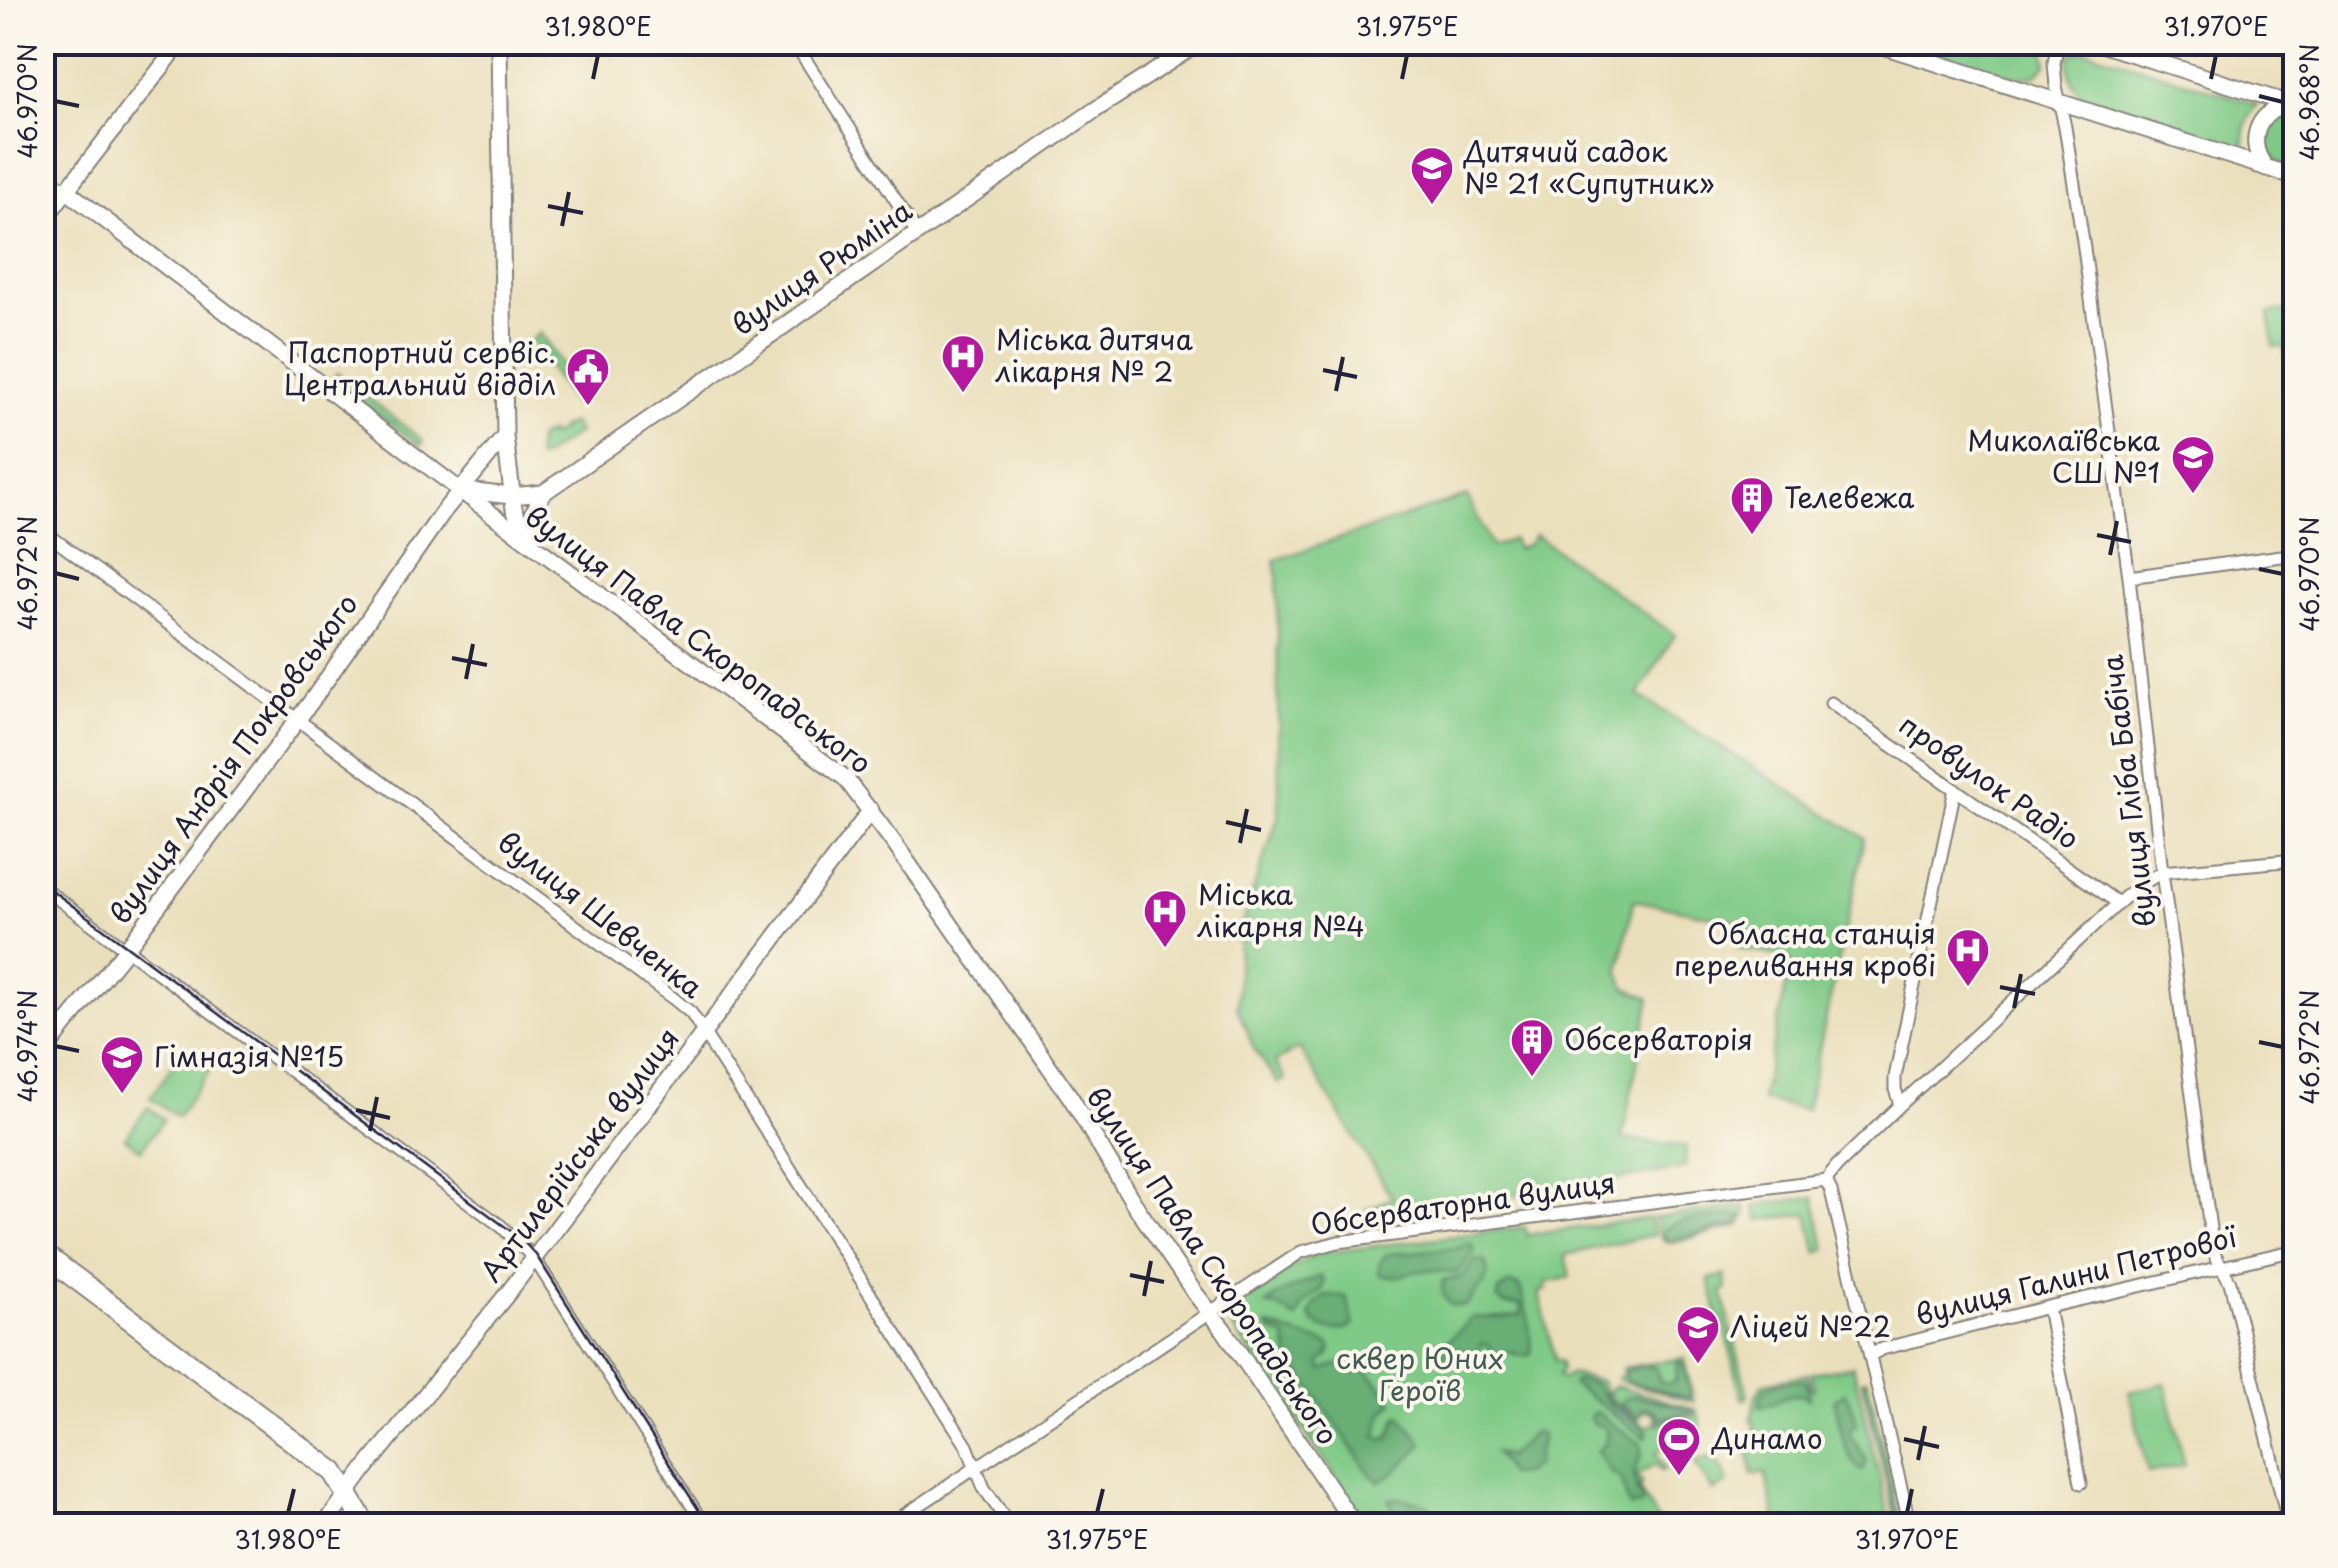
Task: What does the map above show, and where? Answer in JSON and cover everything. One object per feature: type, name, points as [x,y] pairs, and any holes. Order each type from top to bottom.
[{"type":"highway","points":[[42,1253],[320,1460],[334,1472],[366,1526]]},
{"type":"street","points":[[42,222],[180,42]]},
{"type":"street","points":[[499,42],[505,436],[512,496],[519,523],[530,542]]},
{"type":"street","points":[[794,42],[916,233]]},
{"type":"street","name":"вулиця Рюміна","points":[[460,491],[512,496],[543,493],[1094,110],[1200,42]]},
{"type":"street","points":[[1870,42],[2296,178]]},
{"type":"street","name":"вулиця Гліба Бабіча","points":[[2058,42],[2054,62],[2056,86],[2088,275],[2129,578],[2162,872],[2213,1252],[2230,1282],[2289,1526]]},
{"type":"street","points":[[2095,42],[2291,105]]},
{"type":"street","points":[[2266,168],[2256,150],[2256,128],[2268,112],[2291,105]]},
{"type":"street","name":"вулиця Павла Скоропадського","points":[[42,172],[845,778],[1071,1098],[1133,1202],[1356,1526]]},
{"type":"street","name":"вулиця Андрія Покровського","points":[[42,1054],[126,949],[298,718],[443,512],[505,436]]},
{"type":"street","points":[[530,542],[534,511],[543,493]]},
{"type":"street","name":"вулиця Шевченка","points":[[42,530],[691,1013],[967,1446],[974,1468],[1010,1526]]},
{"type":"street","points":[[2129,578],[2296,554]]},
{"type":"street","name":"провулок Радіо","points":[[1831,703],[2118,903]]},
{"type":"street","points":[[1900,1105],[1896,1077],[1955,788]]},
{"type":"street","name":"Артилерійська вулиця","points":[[324,1526],[534,1258],[871,810]]},
{"type":"street","points":[[1910,1526],[1826,1180],[1900,1105],[2135,888],[2162,872],[2296,860]]},
{"type":"street","points":[[42,887],[501,1226],[534,1258],[705,1526]]},
{"type":"street","name":"Обсерваторна вулиця","points":[[888,1526],[1209,1311],[1292,1257],[1318,1246],[1826,1180]]},
{"type":"street","name":"вулиця Галини Петрової","points":[[1870,1355],[2048,1307],[2296,1250]]},
{"type":"street","points":[[2048,1307],[2081,1483]]},
{"type":"green space","points":[[1908,43],[2043,43],[2047,63],[2036,76],[2019,78]]},
{"type":"green space","points":[[2086,50],[2257,104],[2248,121],[2243,152],[2093,104],[2074,84],[2068,66],[2068,58]]},
{"type":"green space","points":[[2288,115],[2295,116],[2295,168],[2278,163],[2266,146],[2271,126]]},
{"type":"green space","points":[[2295,310],[2296,374],[2289,374],[2284,346],[2274,347],[2269,313]]},
{"type":"green space","points":[[540,333],[584,397],[572,402],[532,343]]},
{"type":"green space","points":[[337,373],[423,441],[420,446],[333,380]]},
{"type":"green space","points":[[572,423],[578,433],[536,458],[538,438],[549,433],[550,436]]},
{"type":"green space","points":[[1467,496],[1492,547],[1512,539],[1517,549],[1535,535],[1675,635],[1638,695],[1865,838],[1806,1110],[1761,1100],[1792,959],[1737,947],[1740,922],[1634,900],[1619,971],[1625,987],[1650,999],[1622,1139],[1686,1146],[1685,1168],[1371,1216],[1366,1210],[1392,1198],[1299,1048],[1275,1062],[1285,1079],[1278,1084],[1253,1047],[1237,1006],[1239,938],[1279,814],[1275,560]]},
{"type":"green space","points":[[184,1050],[211,1069],[177,1117],[150,1098]]},
{"type":"green space","points":[[148,1107],[164,1119],[141,1150],[125,1138]]},
{"type":"green space","points":[[1814,1197],[1826,1250],[1817,1253],[1808,1214],[1759,1220],[1755,1209],[1756,1205]]},
{"type":"green space","points":[[1745,1206],[1741,1225],[1671,1243],[1661,1236],[1655,1218]]},
{"type":"green space","points":[[1742,1216],[1739,1224],[1679,1239],[1670,1241],[1662,1232],[1686,1220]]},
{"type":"green space","name":"сквер Юних Героїв","points":[[1650,1218],[1654,1235],[1565,1255],[1570,1277],[1545,1283],[1547,1290],[1539,1292],[1555,1361],[1560,1361],[1562,1368],[1558,1376],[1562,1379],[1571,1374],[1601,1381],[1607,1399],[1645,1426],[1698,1415],[1701,1430],[1656,1452],[1665,1469],[1661,1471],[1656,1464],[1637,1475],[1642,1484],[1638,1487],[1660,1525],[1369,1525],[1233,1328],[1233,1313],[1238,1305],[1299,1263],[1321,1253],[1525,1227],[1527,1235]]},
{"type":"green space","points":[[1468,1244],[1474,1252],[1457,1273],[1431,1270],[1380,1275],[1380,1263],[1387,1254]]},
{"type":"green space","points":[[1475,1260],[1485,1262],[1488,1272],[1484,1285],[1467,1304],[1449,1304],[1442,1281],[1462,1277]]},
{"type":"green space","points":[[1725,1275],[1727,1289],[1722,1291],[1747,1392],[1747,1398],[1742,1399],[1709,1279]]},
{"type":"green space","points":[[1321,1276],[1322,1289],[1305,1303],[1296,1319],[1278,1307],[1266,1305],[1285,1292]]},
{"type":"green space","points":[[1508,1284],[1520,1287],[1528,1318],[1530,1355],[1509,1352],[1492,1356],[1490,1346],[1481,1344],[1479,1356],[1473,1358],[1458,1351],[1437,1355],[1473,1317],[1521,1315],[1520,1304],[1504,1304],[1498,1299],[1499,1291]]},
{"type":"green space","points":[[1325,1296],[1347,1299],[1354,1325],[1330,1330],[1314,1321],[1310,1316],[1315,1304]]},
{"type":"green space","points":[[1268,1326],[1329,1344],[1329,1355],[1320,1363],[1323,1370],[1346,1363],[1364,1370],[1393,1403],[1383,1413],[1376,1436],[1389,1438],[1400,1415],[1423,1444],[1379,1482],[1293,1365],[1286,1338]]},
{"type":"green space","points":[[1684,1358],[1694,1402],[1617,1378],[1623,1375],[1622,1368]]},
{"type":"green space","points":[[1682,1362],[1689,1398],[1626,1381],[1625,1372],[1648,1366],[1656,1368],[1660,1382],[1669,1384],[1676,1380],[1677,1363]]},
{"type":"green space","points":[[1853,1366],[1891,1525],[1777,1525],[1765,1472],[1753,1475],[1744,1435],[1756,1431],[1751,1421],[1756,1395],[1764,1383],[1807,1374],[1811,1390],[1811,1373]]},
{"type":"green space","points":[[1577,1380],[1595,1384],[1609,1404],[1647,1430],[1646,1438],[1575,1386],[1572,1383]]},
{"type":"green space","points":[[1867,1380],[1901,1525],[1897,1525],[1862,1381]]},
{"type":"green space","points":[[1806,1382],[1809,1399],[1797,1395],[1760,1407],[1767,1388]]},
{"type":"green space","points":[[2165,1383],[2185,1465],[2148,1473],[2129,1392]]},
{"type":"green space","points":[[1616,1386],[1697,1412],[1655,1421],[1655,1415],[1647,1410],[1639,1419],[1611,1399],[1607,1391]]},
{"type":"green space","points":[[1845,1393],[1857,1424],[1851,1427],[1850,1435],[1867,1460],[1863,1471],[1846,1449],[1834,1400]]},
{"type":"green space","points":[[1635,1396],[1692,1412],[1660,1419],[1648,1408],[1636,1415],[1620,1403]]},
{"type":"green space","points":[[1596,1412],[1641,1444],[1634,1473],[1642,1504],[1630,1507],[1622,1483],[1597,1451],[1605,1444],[1607,1431],[1590,1419]]},
{"type":"green space","points":[[1533,1433],[1542,1434],[1536,1465],[1523,1474],[1508,1475],[1495,1453],[1508,1457]]},
{"type":"green space","points":[[1713,1456],[1728,1483],[1713,1491],[1694,1462]]},
{"type":"green space","points":[[1395,1498],[1431,1507],[1436,1511],[1438,1525],[1406,1525],[1388,1500]]},
{"type":"tram line","points":[[42,883],[519,1237],[536,1255],[709,1526]]},
{"type":"place","name":"Дитячий садок № 21 «Супутник»","points":[[1432,206]]},
{"type":"place","name":"Міська дитяча лікарня № 2","points":[[963,394]]},
{"type":"place","name":"Паспортний сервіс. Центральний відділ","points":[[588,407]]},
{"type":"place","name":"Миколаївська СШ №1","points":[[2193,495]]},
{"type":"place","name":"Телевежа","points":[[1752,536]]},
{"type":"place","name":"Міська лікарня №4","points":[[1165,949]]},
{"type":"place","name":"Обласна станція переливання крові","points":[[1968,988]]},
{"type":"place","name":"Обсерваторія","points":[[1532,1078]]},
{"type":"place","name":"Гімназія №15","points":[[122,1095]]},
{"type":"place","name":"Ліцей №22","points":[[1698,1365]]},
{"type":"place","name":"Динамо","points":[[1679,1477]]}]
